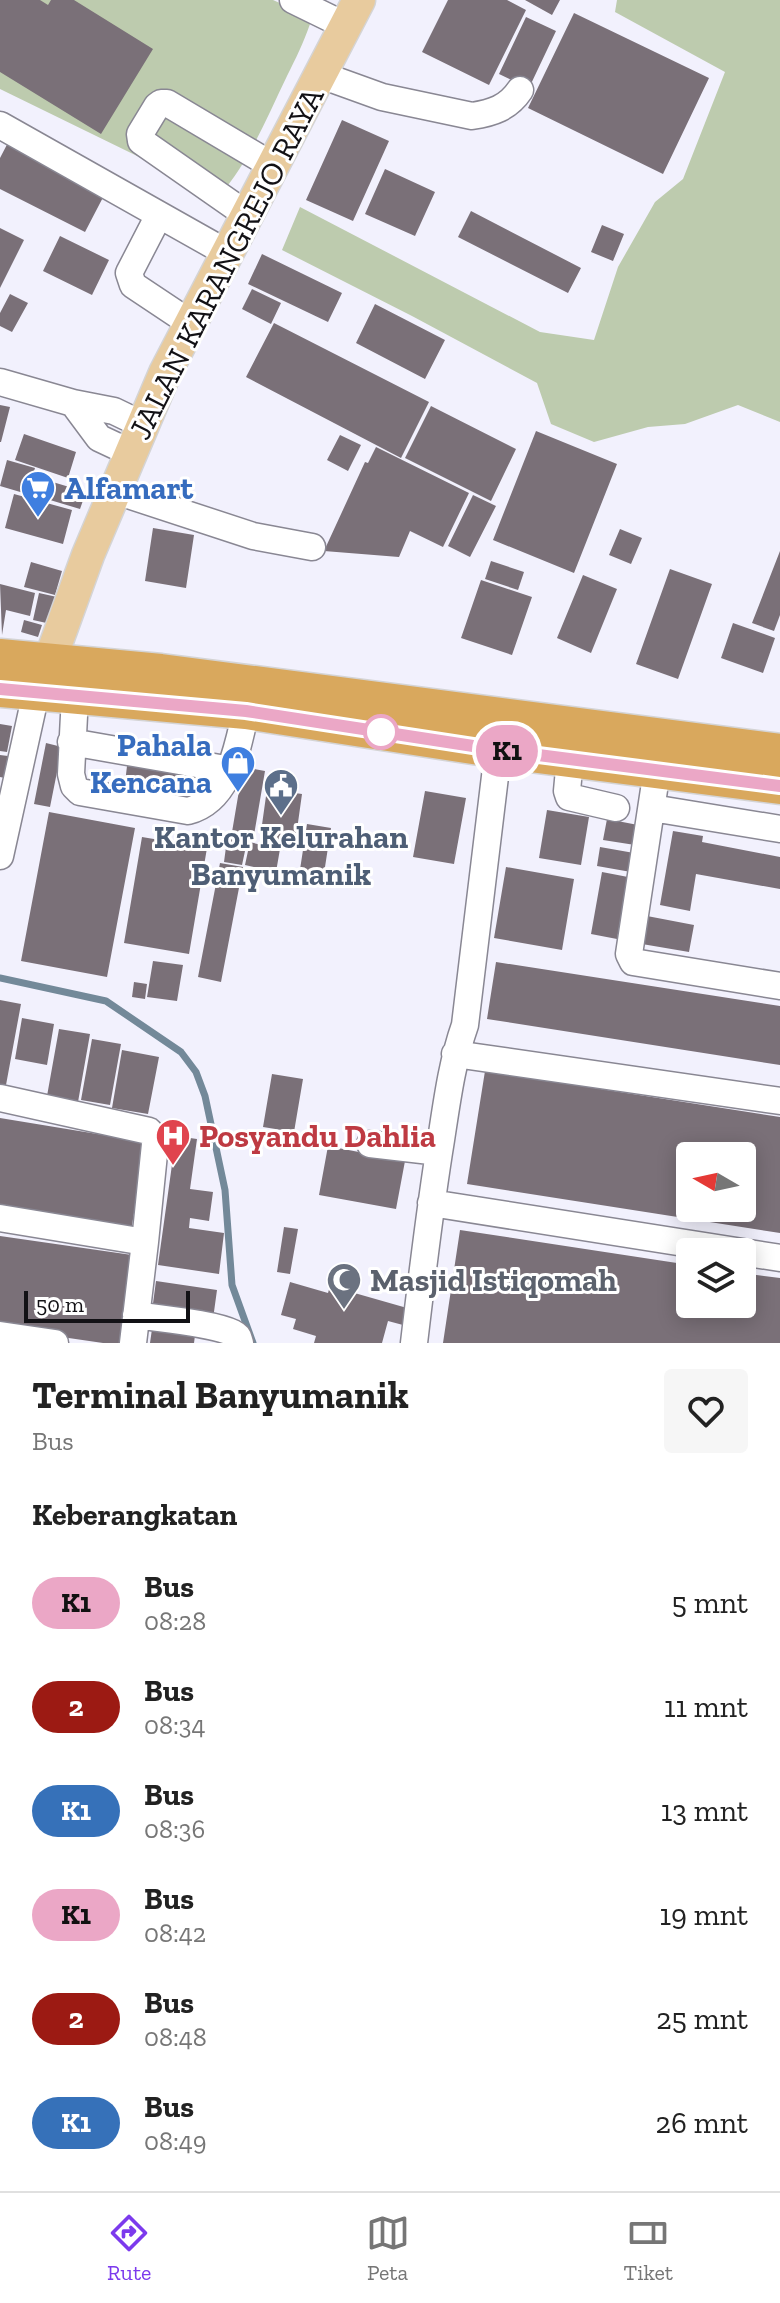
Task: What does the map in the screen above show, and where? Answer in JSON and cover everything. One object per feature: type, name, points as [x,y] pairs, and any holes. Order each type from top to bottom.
[{"type":"highway","points":[[0,657],[41,673],[75,696],[780,752]]},
{"type":"highway","points":[[0,689],[41,673],[161,672],[500,732],[570,759],[780,786]]},
{"type":"main road","name":"JALAN KARANGREJO RAYA","points":[[41,673],[165,373],[353,13]]},
{"type":"street","points":[[293,0],[353,13]]},
{"type":"street","points":[[321,75],[382,97],[472,116],[507,105],[520,90]]},
{"type":"street","points":[[247,215],[141,141],[140,134],[157,106],[167,103],[273,166]]},
{"type":"street","points":[[0,125],[227,253]]},
{"type":"street","points":[[159,215],[129,273],[129,279],[133,285],[190,323]]},
{"type":"street","points":[[0,382],[114,411],[137,439]]},
{"type":"street","points":[[116,491],[253,536],[312,547]]},
{"type":"street","points":[[0,856],[41,673]]},
{"type":"street","points":[[75,696],[71,742],[74,786],[80,792],[188,811],[202,808],[214,797],[231,770],[246,711]]},
{"type":"street","points":[[414,1343],[439,1205],[461,1055],[500,732]]},
{"type":"street","points":[[71,742],[231,770]]},
{"type":"street","points":[[570,759],[569,797],[616,808]]},
{"type":"street","points":[[657,770],[629,954],[633,962],[780,986]]},
{"type":"street","points":[[652,808],[780,829]]},
{"type":"street","points":[[461,1055],[780,1101]]},
{"type":"street","points":[[428,1343],[439,1205],[439,1152],[461,1055]]},
{"type":"street","points":[[0,1098],[152,1134],[155,1144],[133,1343]]},
{"type":"street","points":[[370,1144],[439,1152]]},
{"type":"street","points":[[439,1205],[780,1258]]},
{"type":"street","points":[[0,1218],[145,1242]]},
{"type":"street","points":[[136,1315],[213,1327],[234,1333],[240,1343]]},
{"type":"street","points":[[0,1335],[55,1343]]},
{"type":"green space","points":[[0,0],[273,0],[293,9],[310,24],[257,138],[219,196],[0,89]]},
{"type":"green space","points":[[617,0],[780,0],[780,422],[738,405],[685,424],[648,427],[594,442],[551,424],[537,383],[282,250],[300,207],[540,332],[594,340],[618,267],[655,202],[683,179],[725,72],[615,12]]},
{"type":"building","points":[[0,0],[40,0],[48,5],[51,0],[74,0],[153,49],[101,134],[0,72]]},
{"type":"building","points":[[448,0],[507,0],[526,10],[489,85],[422,52]]},
{"type":"building","points":[[525,0],[560,0],[552,15]]},
{"type":"building","points":[[574,13],[709,78],[663,174],[528,108]]},
{"type":"building","points":[[526,17],[556,31],[529,88],[499,74]]},
{"type":"building","points":[[342,120],[389,141],[353,221],[306,200]]},
{"type":"building","points":[[13,133],[111,182],[85,232],[0,189],[0,158]]},
{"type":"building","points":[[385,169],[435,192],[415,236],[365,214]]},
{"type":"building","points":[[471,211],[581,268],[568,293],[458,237]]},
{"type":"building","points":[[602,225],[624,234],[613,261],[591,252]]},
{"type":"building","points":[[0,228],[24,240],[0,288]]},
{"type":"building","points":[[60,236],[109,260],[92,295],[43,271]]},
{"type":"building","points":[[262,254],[342,293],[328,322],[248,284]]},
{"type":"building","points":[[252,289],[281,303],[271,324],[242,309]]},
{"type":"building","points":[[10,294],[28,303],[12,332],[0,326],[0,313]]},
{"type":"building","points":[[375,304],[445,340],[425,379],[356,343]]},
{"type":"building","points":[[274,323],[429,402],[401,458],[246,377]]},
{"type":"building","points":[[0,405],[10,407],[1,442],[0,442]]},
{"type":"building","points":[[431,406],[516,449],[491,501],[405,458]]},
{"type":"building","points":[[536,431],[617,464],[574,573],[493,540]]},
{"type":"building","points":[[24,434],[76,452],[68,478],[15,460]]},
{"type":"building","points":[[340,435],[361,445],[348,471],[327,460]]},
{"type":"building","points":[[376,447],[469,493],[443,547],[410,531],[399,557],[324,551],[365,462],[368,463]]},
{"type":"building","points":[[7,460],[35,468],[27,494],[0,486]]},
{"type":"building","points":[[36,477],[86,492],[80,509],[30,494]]},
{"type":"building","name":"Alfamart","points":[[14,494],[72,510],[63,544],[5,528]]},
{"type":"building","points":[[473,495],[496,506],[470,557],[448,546]]},
{"type":"building","points":[[153,528],[194,535],[186,588],[145,581]]},
{"type":"building","points":[[620,529],[642,538],[631,564],[609,555]]},
{"type":"building","points":[[780,551],[780,615],[774,631],[752,623]]},
{"type":"building","points":[[491,561],[524,572],[518,590],[485,579]]},
{"type":"building","points":[[31,562],[62,571],[55,595],[24,587]]},
{"type":"building","points":[[670,569],[712,584],[678,679],[636,664]]},
{"type":"building","points":[[583,575],[617,589],[591,653],[557,638]]},
{"type":"building","points":[[481,580],[532,597],[512,655],[461,638]]},
{"type":"building","points":[[0,584],[35,593],[30,616],[6,610],[2,635]]},
{"type":"building","points":[[39,593],[57,597],[51,624],[33,620]]},
{"type":"building","points":[[24,620],[42,625],[38,637],[21,632]]},
{"type":"building","points":[[733,623],[775,638],[763,673],[721,658]]},
{"type":"building","points":[[0,724],[12,726],[7,752],[0,751]]},
{"type":"building","points":[[46,743],[62,747],[50,807],[34,804]]},
{"type":"building","points":[[0,755],[8,756],[5,778],[0,777]]},
{"type":"building","points":[[127,766],[191,774],[189,791],[125,783]]},
{"type":"building","points":[[243,767],[265,771],[254,835],[248,834],[246,850],[227,846]]},
{"type":"building","name":"Kantor Kelurahan Banyumanik","points":[[267,789],[302,794],[295,844],[260,839]]},
{"type":"building","points":[[425,791],[466,798],[454,864],[413,857]]},
{"type":"building","points":[[547,810],[589,817],[581,865],[539,858]]},
{"type":"building","points":[[49,812],[135,828],[107,977],[21,961]]},
{"type":"building","points":[[607,819],[638,825],[635,845],[603,840]]},
{"type":"building","points":[[307,824],[331,828],[323,880],[299,876]]},
{"type":"building","points":[[673,831],[703,836],[702,842],[780,857],[780,889],[696,874],[690,911],[660,905]]},
{"type":"building","points":[[142,837],[207,848],[189,954],[124,943]]},
{"type":"building","points":[[249,842],[280,849],[276,872],[245,865]]},
{"type":"building","points":[[226,847],[245,851],[242,865],[224,862]]},
{"type":"building","points":[[600,847],[634,853],[631,872],[597,866]]},
{"type":"building","points":[[220,863],[243,867],[221,982],[198,977]]},
{"type":"building","points":[[506,867],[574,879],[562,950],[494,938]]},
{"type":"building","points":[[602,872],[628,877],[617,939],[591,934]]},
{"type":"building","points":[[647,916],[694,925],[689,952],[642,944]]},
{"type":"building","points":[[153,961],[183,965],[177,1001],[147,997]]},
{"type":"building","points":[[496,962],[780,1006],[780,1065],[487,1019]]},
{"type":"building","points":[[134,982],[147,984],[145,999],[132,997]]},
{"type":"building","points":[[0,1000],[21,1004],[6,1085],[0,1084]]},
{"type":"building","points":[[22,1018],[54,1024],[47,1065],[15,1059]]},
{"type":"building","points":[[59,1029],[90,1034],[78,1102],[47,1096]]},
{"type":"building","points":[[92,1039],[121,1044],[110,1105],[81,1100]]},
{"type":"building","points":[[122,1050],[159,1057],[148,1114],[112,1108]]},
{"type":"building","points":[[485,1071],[780,1117],[780,1233],[710,1222],[756,1222],[756,1142],[676,1142],[676,1217],[467,1184]]},
{"type":"building","points":[[272,1074],[303,1079],[294,1132],[263,1127]]},
{"type":"building","points":[[0,1118],[146,1142],[131,1231],[0,1210]]},
{"type":"building","points":[[176,1136],[197,1139],[190,1189],[213,1192],[209,1221],[190,1218],[189,1228],[224,1233],[219,1274],[158,1265]]},
{"type":"building","points":[[328,1146],[405,1161],[396,1209],[319,1195]]},
{"type":"building","points":[[284,1227],[298,1229],[290,1274],[277,1272]]},
{"type":"building","points":[[460,1230],[676,1263],[676,1318],[756,1318],[756,1275],[780,1278],[780,1343],[443,1343]]},
{"type":"building","points":[[0,1236],[132,1255],[119,1343],[0,1328]]},
{"type":"building","points":[[156,1281],[217,1290],[213,1319],[152,1311]]},
{"type":"building","name":"Masjid Istiqomah","points":[[290,1282],[328,1293],[330,1286],[407,1308],[403,1325],[388,1321],[382,1343],[314,1343],[316,1336],[293,1329],[296,1319],[281,1315]]},
{"type":"building","points":[[153,1322],[196,1328],[194,1343],[150,1343]]},
{"type":"waterway","points":[[0,978],[106,1001],[181,1052],[196,1072],[205,1096],[225,1190],[232,1285],[253,1343]]},
{"type":"bus line","name":"K1","points":[[0,689],[246,711],[499,750],[780,786]]},
{"type":"place","name":"Alfamart","points":[[38,519]]},
{"type":"place","name":"Pahala Kencana","points":[[238,794]]},
{"type":"place","name":"Kantor Kelurahan Banyumanik","points":[[281,817]]},
{"type":"place","name":"Posyandu Dahlia","points":[[173,1167]]},
{"type":"place","name":"Masjid Istiqomah","points":[[344,1311]]}]
